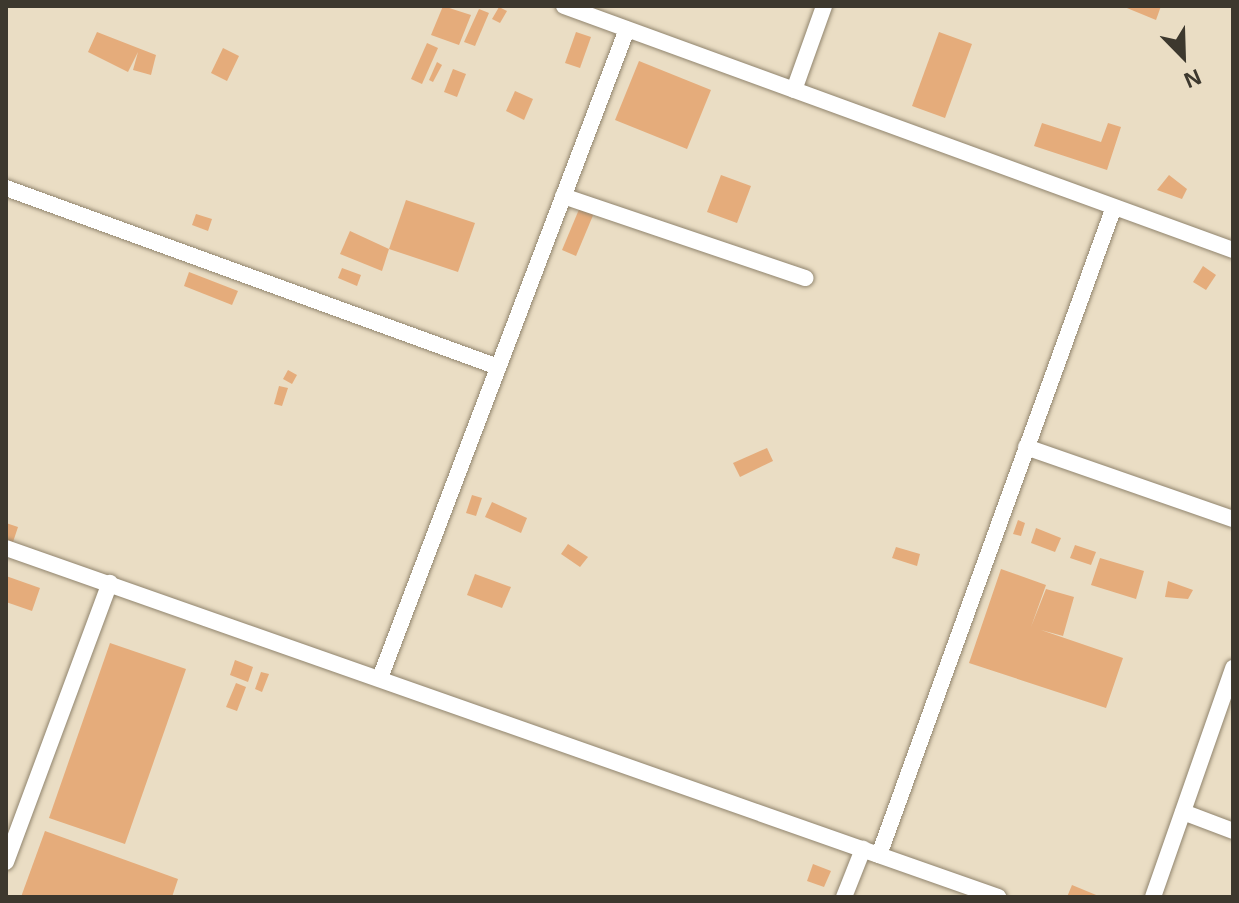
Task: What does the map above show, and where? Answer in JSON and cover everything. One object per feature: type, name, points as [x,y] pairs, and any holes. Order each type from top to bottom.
[{"type":"street","points":[[564,6],[1233,250]]},
{"type":"street","points":[[794,90],[824,6]]},
{"type":"street","points":[[380,678],[627,29]]},
{"type":"street","points":[[6,188],[498,367]]},
{"type":"street","points":[[563,196],[805,278]]},
{"type":"street","points":[[844,897],[871,852],[1114,207]]},
{"type":"street","points":[[1026,447],[1233,519]]},
{"type":"street","points":[[6,548],[998,897]]},
{"type":"street","points":[[6,862],[110,583]]},
{"type":"street","points":[[1153,897],[1233,668]]},
{"type":"street","points":[[1183,812],[1233,831]]},
{"type":"building","points":[[443,6],[471,15],[459,45],[431,35]]},
{"type":"building","points":[[1122,6],[1161,6],[1156,20]]},
{"type":"building","points":[[499,7],[507,11],[500,23],[492,19]]},
{"type":"building","points":[[479,9],[489,13],[475,46],[464,42]]},
{"type":"building","points":[[97,32],[156,55],[151,75],[133,70],[138,52],[128,72],[88,52]]},
{"type":"building","points":[[576,32],[591,37],[580,68],[565,63]]},
{"type":"building","points":[[939,32],[972,44],[945,118],[912,106]]},
{"type":"building","points":[[427,43],[438,48],[422,84],[411,79]]},
{"type":"building","points":[[223,48],[239,56],[227,81],[211,73]]},
{"type":"building","points":[[639,61],[711,90],[687,149],[615,120]]},
{"type":"building","points":[[437,62],[442,65],[433,82],[429,80]]},
{"type":"building","points":[[453,69],[466,74],[457,97],[444,92]]},
{"type":"building","points":[[515,91],[533,99],[524,120],[506,111]]},
{"type":"building","points":[[1042,123],[1101,142],[1108,123],[1121,127],[1107,170],[1034,146]]},
{"type":"building","points":[[721,175],[751,186],[737,223],[707,212]]},
{"type":"building","points":[[1169,175],[1187,189],[1182,199],[1157,190]]},
{"type":"building","points":[[406,200],[475,223],[458,272],[389,249]]},
{"type":"building","points":[[580,207],[594,213],[576,256],[562,250]]},
{"type":"building","points":[[196,214],[212,219],[208,231],[192,225]]},
{"type":"building","points":[[350,231],[389,249],[382,271],[340,254]]},
{"type":"building","points":[[1203,266],[1216,275],[1206,290],[1193,282]]},
{"type":"building","points":[[342,268],[361,275],[357,286],[338,278]]},
{"type":"building","points":[[189,272],[238,291],[232,305],[184,286]]},
{"type":"building","points":[[288,370],[297,375],[292,384],[283,379]]},
{"type":"building","points":[[279,386],[288,388],[282,406],[274,404]]},
{"type":"building","points":[[767,448],[773,461],[740,477],[733,463]]},
{"type":"building","points":[[472,495],[482,498],[476,516],[466,513]]},
{"type":"building","points":[[492,502],[527,518],[521,533],[485,517]]},
{"type":"building","points":[[1018,520],[1025,523],[1021,536],[1013,534]]},
{"type":"building","points":[[6,523],[18,527],[13,542],[6,540]]},
{"type":"building","points":[[1036,528],[1061,538],[1055,552],[1031,543]]},
{"type":"building","points":[[568,544],[588,557],[580,567],[561,554]]},
{"type":"building","points":[[1075,545],[1096,552],[1091,565],[1070,558]]},
{"type":"building","points":[[896,547],[920,554],[917,566],[892,558]]},
{"type":"building","points":[[1100,558],[1144,571],[1136,599],[1091,585]]},
{"type":"building","points":[[1001,569],[1046,585],[1031,627],[1046,589],[1074,597],[1063,636],[1041,630],[1123,658],[1106,708],[969,663]]},
{"type":"building","points":[[475,574],[511,587],[502,608],[467,595]]},
{"type":"building","points":[[6,576],[40,588],[32,611],[6,602]]},
{"type":"building","points":[[1168,581],[1193,590],[1188,599],[1165,597]]},
{"type":"building","points":[[110,643],[186,669],[125,844],[49,818]]},
{"type":"building","points":[[235,660],[253,667],[248,682],[230,675]]},
{"type":"building","points":[[261,672],[269,674],[262,692],[255,689]]},
{"type":"building","points":[[236,683],[246,687],[237,711],[226,707]]},
{"type":"building","points":[[45,831],[178,879],[172,897],[21,897]]},
{"type":"building","points":[[813,864],[831,871],[824,887],[807,881]]},
{"type":"building","points":[[1072,885],[1101,897],[1067,897]]}]
